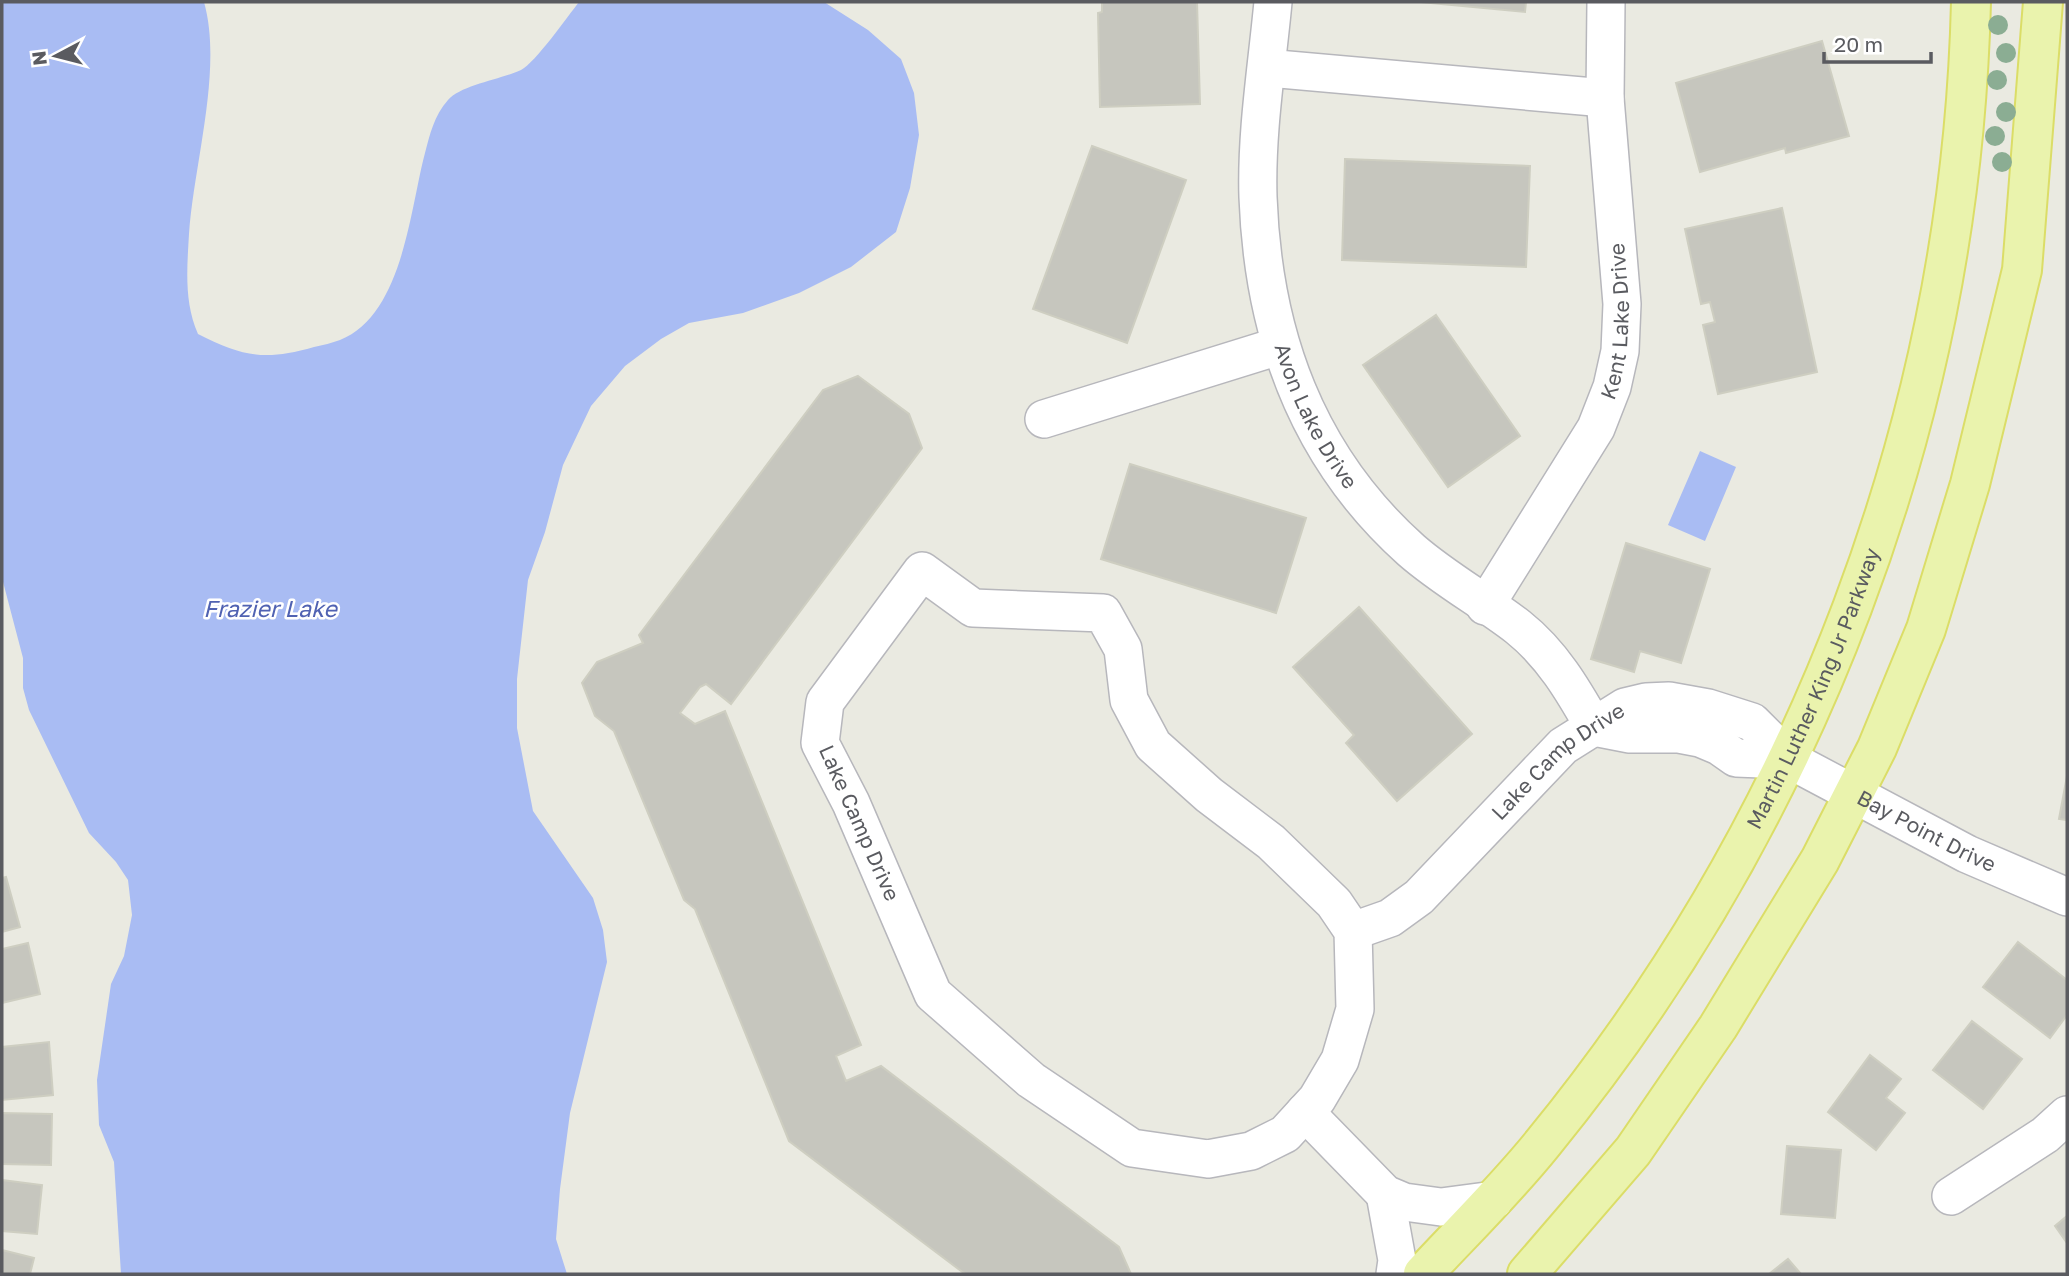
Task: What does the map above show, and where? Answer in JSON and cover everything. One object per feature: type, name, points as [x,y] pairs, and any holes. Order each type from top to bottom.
[{"type":"main road","name":"Martin Luther King Jr Parkway","points":[[1423,1274],[1544,1143],[1627,1031],[1700,920],[1790,760],[1871,561],[1908,437],[1933,330],[1955,208],[1969,94],[1971,2]]},
{"type":"main road","points":[[1527,1274],[1633,1151],[1710,1038],[1820,860],[1877,748],[1926,629],[1970,484],[2022,270],[2043,2]]},
{"type":"street","name":"Avon Lake Drive","points":[[1273,2],[1258,195],[1262,250],[1279,346],[1307,414],[1356,491],[1410,549],[1485,606],[1518,627],[1564,674],[1594,727]]},
{"type":"street","name":"Kent Lake Drive","points":[[1485,606],[1589,439],[1612,387],[1620,351],[1622,304],[1605,98],[1606,2]]},
{"type":"street","points":[[1267,68],[1605,98]]},
{"type":"street","points":[[1044,419],[1279,346]]},
{"type":"street","name":"Lake Camp Drive","points":[[922,570],[973,608],[1103,613],[1122,649],[1129,701],[1153,745],[1209,795],[1271,842],[1334,903],[1353,931],[1355,1009],[1340,1060],[1305,1112],[1285,1134],[1251,1151],[1208,1159],[1132,1148],[1031,1080],[933,994],[851,803],[820,743],[825,702],[922,570]]},
{"type":"street","name":"Lake Camp Drive","points":[[1353,931],[1390,918],[1419,897],[1563,746],[1625,706],[1669,701],[1708,708],[1752,722],[1790,760]]},
{"type":"street","name":"Bay Point Drive","points":[[1790,760],[1967,854],[2067,897]]},
{"type":"street","points":[[1305,1112],[1385,1194],[1404,1202],[1441,1207],[1494,1200]]},
{"type":"street","points":[[1951,1196],[2045,1135],[2067,1115]]},
{"type":"street","points":[[1385,1194],[1397,1260],[1395,1274]]},
{"type":"water","name":"Frazier Lake","points":[[2,2],[204,2],[209,28],[209,86],[189,234],[187,273],[190,310],[198,334],[242,352],[268,355],[340,340],[361,327],[378,308],[391,285],[400,258],[429,139],[443,106],[462,90],[527,66],[579,2],[824,2],[868,30],[901,59],[914,93],[919,135],[910,188],[896,232],[851,267],[799,293],[743,313],[689,323],[661,339],[625,366],[591,406],[563,465],[545,532],[528,580],[517,679],[517,728],[533,811],[593,898],[603,930],[607,962],[570,1113],[560,1189],[556,1239],[567,1274],[121,1274],[114,1162],[99,1125],[97,1080],[111,984],[124,956],[132,915],[128,880],[116,862],[89,833],[29,710],[23,688],[23,658],[2,578]]},
{"type":"water","points":[[1700,451],[1736,467],[1705,541],[1668,525]]},
{"type":"building","points":[[1102,2],[1197,2],[1200,104],[1100,107],[1098,13],[1102,12]]},
{"type":"building","points":[[1420,2],[1526,2],[1525,12]]},
{"type":"building","points":[[1822,41],[1849,136],[1786,153],[1785,148],[1700,172],[1676,83]]},
{"type":"building","points":[[1092,146],[1186,180],[1127,343],[1033,309]]},
{"type":"building","points":[[1345,159],[1530,166],[1526,267],[1342,260]]},
{"type":"building","points":[[1782,208],[1817,372],[1718,394],[1703,325],[1715,322],[1710,302],[1701,304],[1685,229]]},
{"type":"building","points":[[1436,315],[1520,436],[1448,487],[1363,365]]},
{"type":"building","points":[[858,376],[909,414],[922,448],[731,704],[706,684],[700,687],[680,713],[695,724],[725,711],[861,1045],[836,1056],[846,1081],[881,1066],[1119,1247],[1131,1274],[965,1274],[789,1141],[695,909],[684,900],[614,731],[595,716],[582,683],[597,662],[643,643],[639,635],[823,390]]},
{"type":"building","points":[[1130,464],[1306,518],[1276,613],[1101,559]]},
{"type":"building","points":[[1626,543],[1710,569],[1681,663],[1640,651],[1634,672],[1591,659]]},
{"type":"building","points":[[1359,607],[1472,734],[1397,801],[1346,743],[1354,735],[1293,667]]},
{"type":"building","points":[[2067,776],[2067,820],[2059,819]]},
{"type":"building","points":[[6,877],[20,927],[2,932],[2,878]]},
{"type":"building","points":[[2018,942],[2067,980],[2067,1015],[2050,1038],[1983,987]]},
{"type":"building","points":[[28,943],[40,994],[2,1003],[2,949]]},
{"type":"building","points":[[1972,1021],[2022,1059],[1983,1109],[1933,1070]]},
{"type":"building","points":[[49,1042],[53,1095],[2,1100],[2,1047]]},
{"type":"building","points":[[1870,1055],[1901,1079],[1886,1098],[1905,1113],[1876,1150],[1828,1112]]},
{"type":"building","points":[[2,1113],[52,1114],[51,1165],[2,1164]]},
{"type":"building","points":[[1787,1146],[1841,1150],[1835,1218],[1781,1214]]},
{"type":"building","points":[[2,1180],[42,1185],[37,1234],[2,1231]]},
{"type":"building","points":[[2067,1216],[2067,1243],[2055,1226]]},
{"type":"building","points":[[2,1250],[34,1258],[30,1274],[2,1274]]},
{"type":"building","points":[[1788,1259],[1801,1274],[1769,1274]]}]
